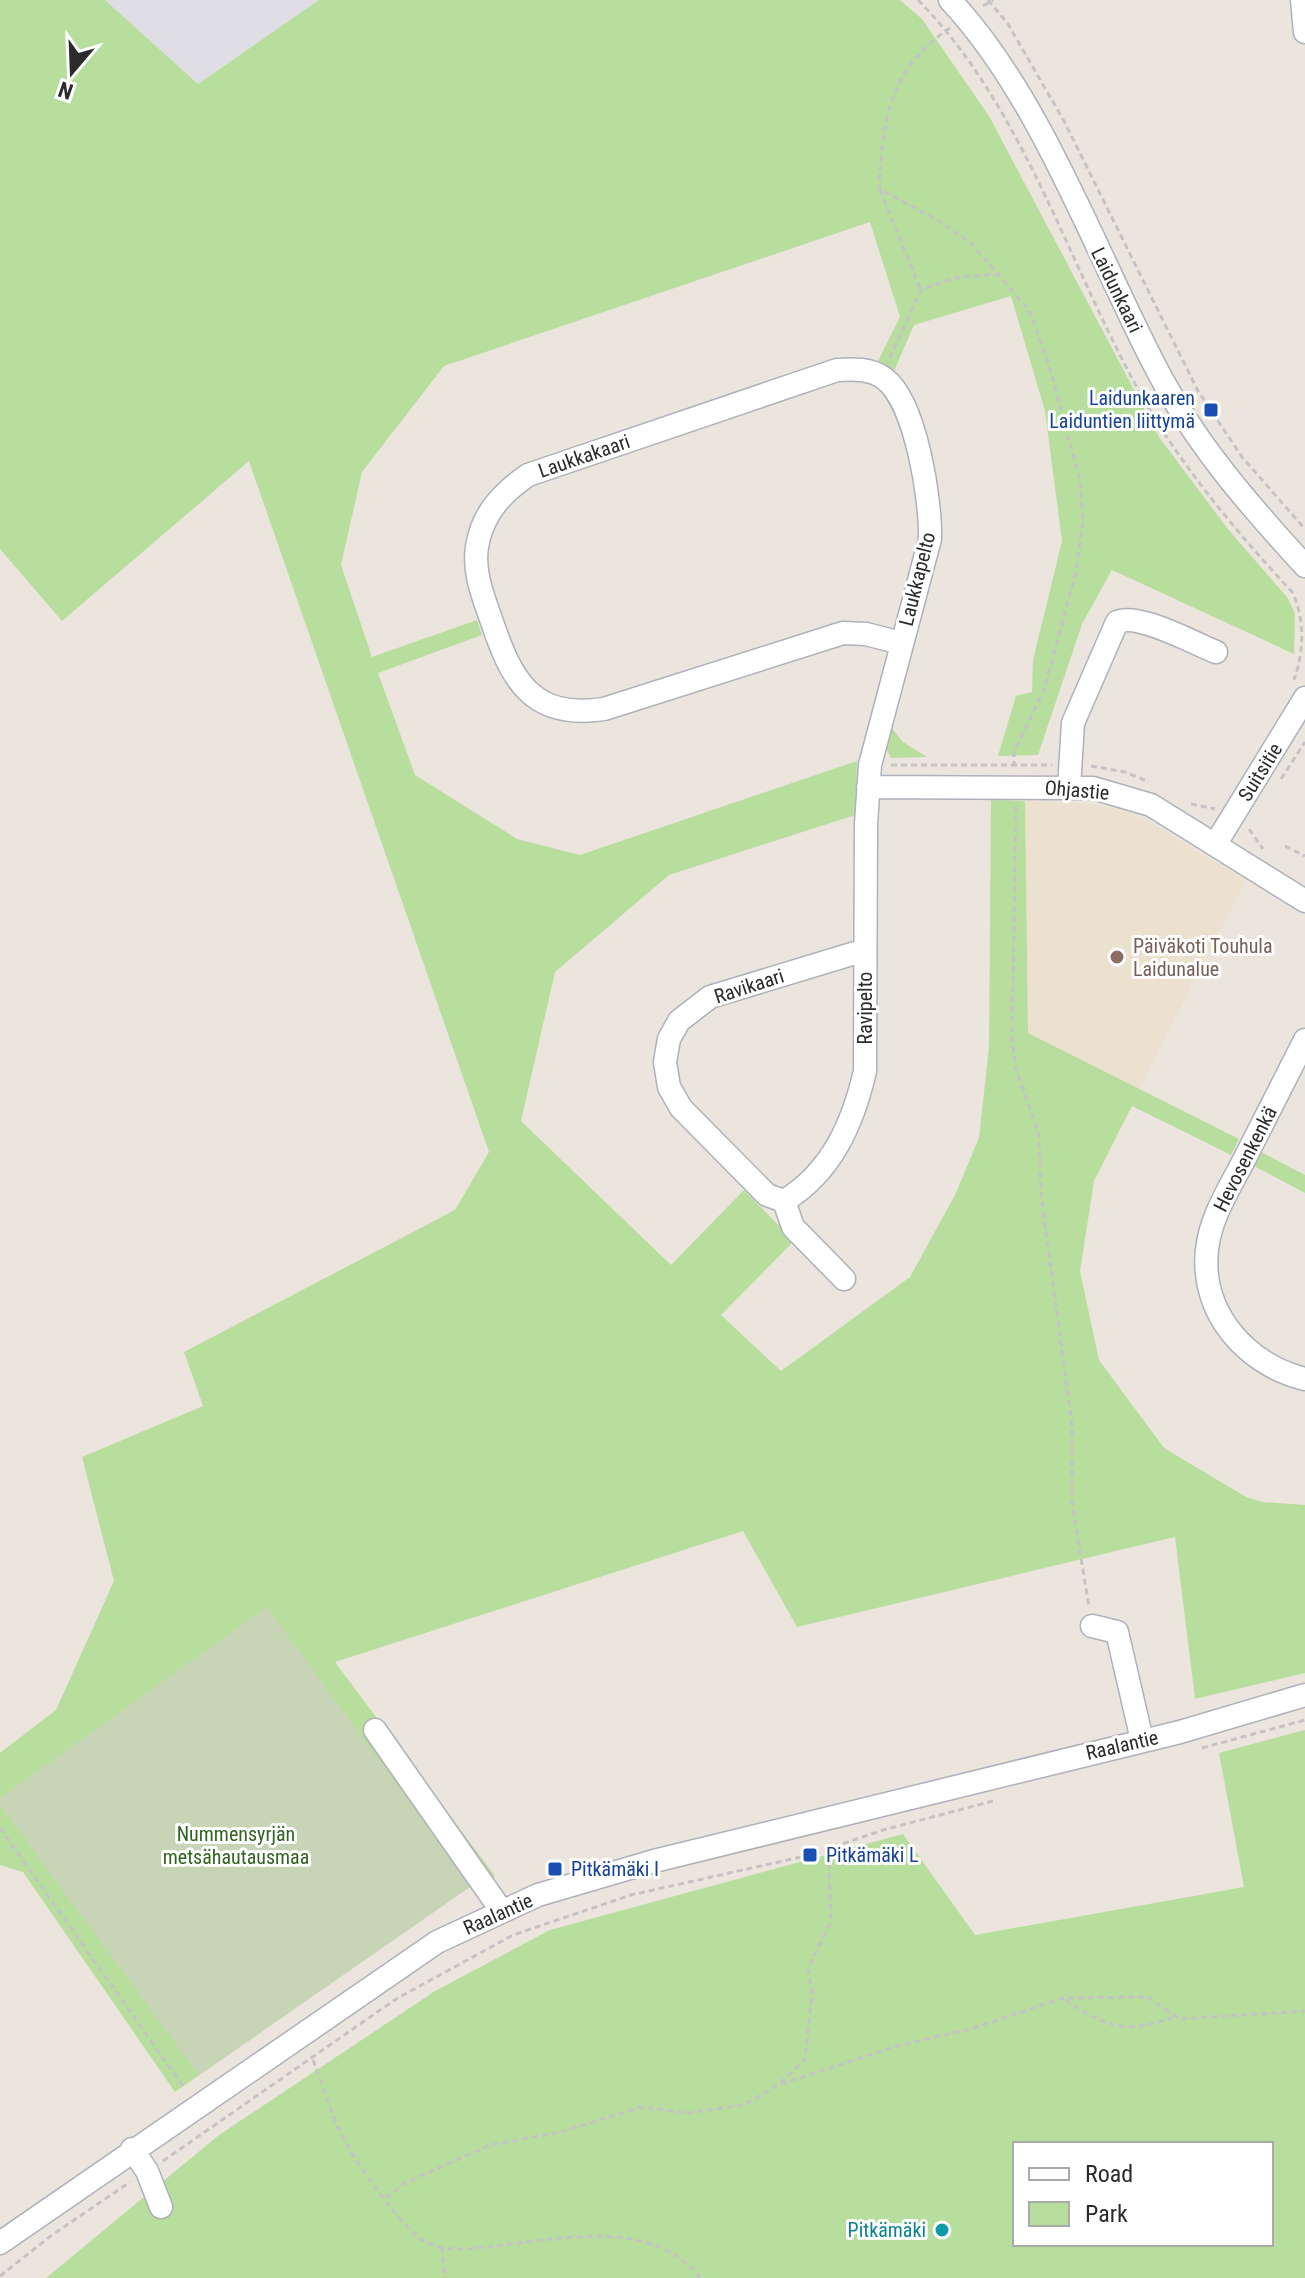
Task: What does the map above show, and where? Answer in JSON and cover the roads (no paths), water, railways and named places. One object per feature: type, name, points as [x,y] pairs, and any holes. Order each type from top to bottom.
[{"type":"street","name":"Laidunkaari","points":[[950,0],[1008,74],[1156,368],[1187,422],[1242,498],[1305,566]]},
{"type":"street","points":[[1302,0],[1305,32]]},
{"type":"street","name":"Laukkakaari","points":[[884,377],[861,369],[837,370],[528,475],[493,505],[477,547],[476,569],[507,667],[521,686],[558,709],[581,713],[604,709],[843,633],[866,634],[901,643]]},
{"type":"street","name":"Laukkapelto","points":[[868,787],[873,747],[930,539],[931,508],[901,396],[884,377]]},
{"type":"street","points":[[1069,787],[1073,723],[1117,622],[1125,618],[1140,621],[1216,652]]},
{"type":"street","name":"Suitsitie","points":[[1215,845],[1299,691]]},
{"type":"street","name":"Ohjastie","points":[[868,787],[1069,787],[1124,795],[1151,805],[1305,901]]},
{"type":"street","name":"Ravipelto","points":[[784,1201],[802,1190],[823,1168],[857,1104],[865,1071],[868,787]]},
{"type":"street","name":"Ravikaari","points":[[784,1201],[767,1195],[681,1108],[667,1078],[665,1062],[669,1039],[679,1021],[710,997],[865,950]]},
{"type":"street","name":"Hevosenkenkä","points":[[1305,1040],[1214,1218],[1206,1252],[1208,1282],[1227,1329],[1261,1362],[1284,1374],[1305,1379]]},
{"type":"street","points":[[784,1201],[793,1227],[844,1279]]},
{"type":"street","points":[[1092,1626],[1117,1632],[1142,1740]]},
{"type":"street","name":"Raalantie","points":[[0,2243],[426,1949],[501,1910],[594,1877],[1142,1740],[1305,1695]]},
{"type":"street","points":[[375,1730],[501,1910]]},
{"type":"street","points":[[132,2149],[147,2171],[161,2207]]},
{"type":"place","name":"Laidunkaaren Laiduntien liittymä","points":[[1211,410]]},
{"type":"place","name":"Päiväkoti Touhula Laidunalue","points":[[1117,957]]},
{"type":"place","name":"Pitkämäki L","points":[[810,1855]]},
{"type":"place","name":"Pitkämäki I","points":[[555,1869]]},
{"type":"place","name":"Pitkämäki","points":[[942,2230]]},
{"type":"park label","name":"Nummensyrjän metsähautausmaa","points":[[236,1846]]}]
